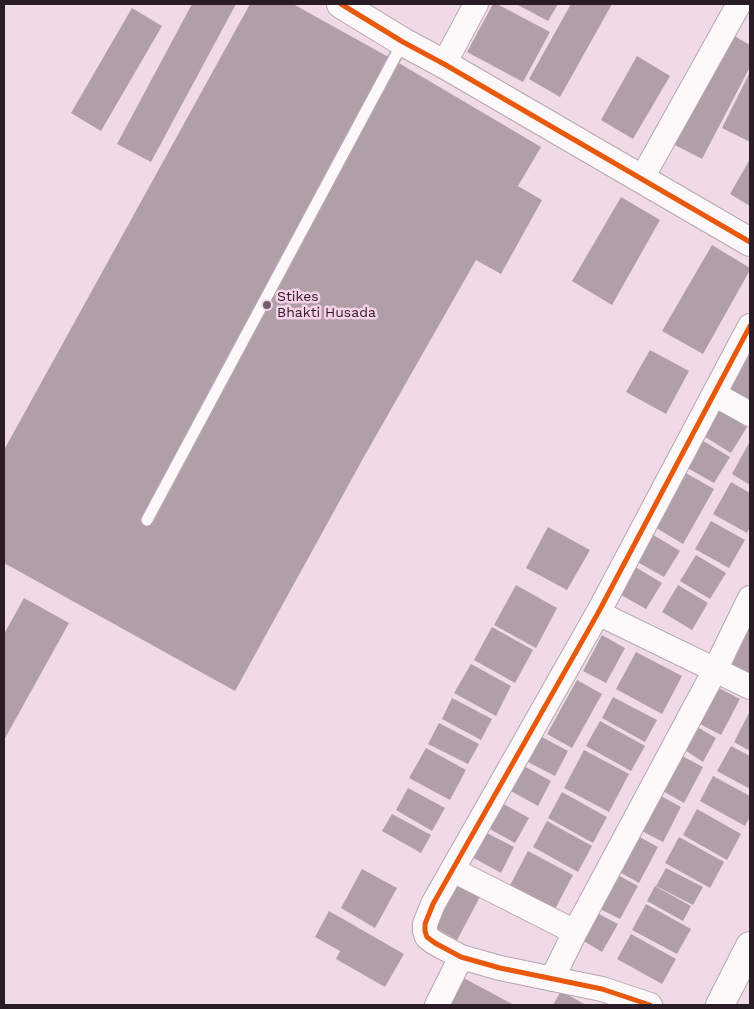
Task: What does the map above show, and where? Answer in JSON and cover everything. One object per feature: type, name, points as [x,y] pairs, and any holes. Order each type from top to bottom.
[{"type":"street","points":[[341,4],[403,42],[642,178],[750,242]]},
{"type":"street","points":[[444,64],[476,4]]},
{"type":"street","points":[[642,178],[739,4]]},
{"type":"street","points":[[650,1005],[602,989],[500,968],[462,957],[427,937],[425,924],[433,904],[598,614],[750,326]]},
{"type":"street","points":[[714,394],[750,414]]},
{"type":"street","points":[[552,979],[575,932],[715,670],[750,598]]},
{"type":"street","points":[[598,614],[750,687]]},
{"type":"street","points":[[453,870],[575,932]]},
{"type":"street","points":[[720,1005],[750,946]]},
{"type":"street","points":[[437,1005],[462,957]]},
{"type":"lane","points":[[147,520],[403,42]]},
{"type":"building","points":[[192,4],[236,4],[151,162],[117,144]]},
{"type":"building","name":"Stikes Bhakti Husada","points":[[250,4],[293,4],[392,59],[541,147],[518,186],[542,200],[501,274],[476,260],[365,455],[235,691],[4,563],[4,450]]},
{"type":"building","points":[[493,4],[497,4],[550,32],[523,82],[467,52]]},
{"type":"building","points":[[516,4],[558,4],[548,21]]},
{"type":"building","points":[[571,4],[612,4],[560,97],[529,79]]},
{"type":"building","points":[[132,8],[162,26],[101,131],[71,113]]},
{"type":"building","points":[[729,33],[750,45],[750,67],[702,159],[671,143]]},
{"type":"building","points":[[637,56],[670,76],[633,139],[601,120]]},
{"type":"building","points":[[750,72],[750,142],[722,128]]},
{"type":"building","points":[[750,159],[750,206],[730,194]]},
{"type":"building","points":[[621,197],[660,220],[612,305],[572,281]]},
{"type":"building","points":[[712,245],[750,268],[750,270],[703,354],[662,331]]},
{"type":"building","points":[[750,339],[750,400],[724,386]]},
{"type":"building","points":[[650,350],[689,371],[666,414],[626,392]]},
{"type":"building","points":[[717,409],[747,427],[731,453],[702,435]]},
{"type":"building","points":[[700,439],[730,457],[714,483],[684,466]]},
{"type":"building","points":[[750,441],[750,485],[732,474]]},
{"type":"building","points":[[684,472],[714,489],[683,544],[653,526]]},
{"type":"building","points":[[731,482],[750,493],[750,527],[747,533],[713,514]]},
{"type":"building","points":[[711,521],[745,540],[729,568],[695,549]]},
{"type":"building","points":[[548,527],[590,550],[567,590],[526,568]]},
{"type":"building","points":[[650,533],[680,551],[664,577],[634,560]]},
{"type":"building","points":[[696,555],[726,573],[710,599],[680,581]]},
{"type":"building","points":[[632,565],[662,583],[646,609],[616,592]]},
{"type":"building","points":[[516,585],[557,608],[536,648],[494,625]]},
{"type":"building","points":[[678,585],[708,603],[692,630],[662,612]]},
{"type":"building","points":[[24,598],[69,623],[4,740],[4,634]]},
{"type":"building","points":[[750,623],[750,677],[727,665]]},
{"type":"building","points":[[492,627],[533,650],[515,683],[474,660]]},
{"type":"building","points":[[602,635],[625,648],[606,683],[583,671]]},
{"type":"building","points":[[636,652],[682,676],[662,714],[616,689]]},
{"type":"building","points":[[471,664],[511,686],[496,716],[454,693]]},
{"type":"building","points":[[577,680],[602,694],[572,748],[547,734]]},
{"type":"building","points":[[717,687],[740,699],[721,735],[698,723]]},
{"type":"building","points":[[613,697],[657,720],[645,742],[602,718]]},
{"type":"building","points":[[452,698],[492,719],[481,740],[442,719]]},
{"type":"building","points":[[750,711],[750,751],[734,742]]},
{"type":"building","points":[[600,721],[645,746],[631,771],[586,746]]},
{"type":"building","points":[[439,723],[479,744],[468,764],[428,744]]},
{"type":"building","points":[[699,728],[716,738],[703,762],[685,750]]},
{"type":"building","points":[[540,736],[568,751],[555,776],[526,761]]},
{"type":"building","points":[[731,746],[750,756],[750,789],[717,771]]},
{"type":"building","points":[[426,748],[466,770],[450,800],[409,778]]},
{"type":"building","points":[[584,750],[629,774],[609,812],[564,788]]},
{"type":"building","points":[[680,755],[703,767],[684,803],[661,790]]},
{"type":"building","points":[[522,765],[551,781],[538,806],[509,790]]},
{"type":"building","points":[[713,776],[750,796],[750,817],[745,826],[700,801]]},
{"type":"building","points":[[408,788],[445,808],[432,831],[396,810]]},
{"type":"building","points":[[562,792],[607,817],[593,843],[548,818]]},
{"type":"building","points":[[659,795],[681,807],[663,842],[640,830]]},
{"type":"building","points":[[500,802],[529,818],[515,843],[486,827]]},
{"type":"building","points":[[697,809],[741,834],[727,860],[683,835]]},
{"type":"building","points":[[392,814],[431,835],[421,853],[382,831]]},
{"type":"building","points":[[547,821],[592,846],[578,872],[533,847]]},
{"type":"building","points":[[485,832],[514,847],[501,873],[472,857]]},
{"type":"building","points":[[636,835],[658,847],[639,883],[616,870]]},
{"type":"building","points":[[679,837],[724,862],[710,888],[665,863]]},
{"type":"building","points":[[528,851],[573,875],[553,913],[508,889]]},
{"type":"building","points":[[666,868],[703,887],[693,905],[656,886]]},
{"type":"building","points":[[362,869],[397,888],[375,928],[341,908]]},
{"type":"building","points":[[616,874],[638,886],[620,919],[598,908]]},
{"type":"building","points":[[455,880],[481,895],[457,940],[430,925]]},
{"type":"building","points":[[655,886],[691,906],[683,921],[647,901]]},
{"type":"building","points":[[646,904],[691,929],[677,954],[632,930]]},
{"type":"building","points":[[329,911],[404,954],[385,987],[336,959],[340,951],[315,937]]},
{"type":"building","points":[[597,913],[618,924],[602,952],[582,940]]},
{"type":"building","points":[[631,934],[676,959],[662,984],[617,959]]},
{"type":"building","points":[[458,975],[514,1005],[442,1005]]},
{"type":"building","points":[[561,991],[586,1005],[553,1005]]},
{"type":"cycle path","points":[[341,4],[403,42],[750,242]]},
{"type":"cycle path","points":[[650,1005],[602,989],[500,968],[461,957],[427,937],[425,924],[433,904],[598,613],[750,326]]},
{"type":"place","name":"Stikes Bhakti Husada","points":[[267,305]]}]
